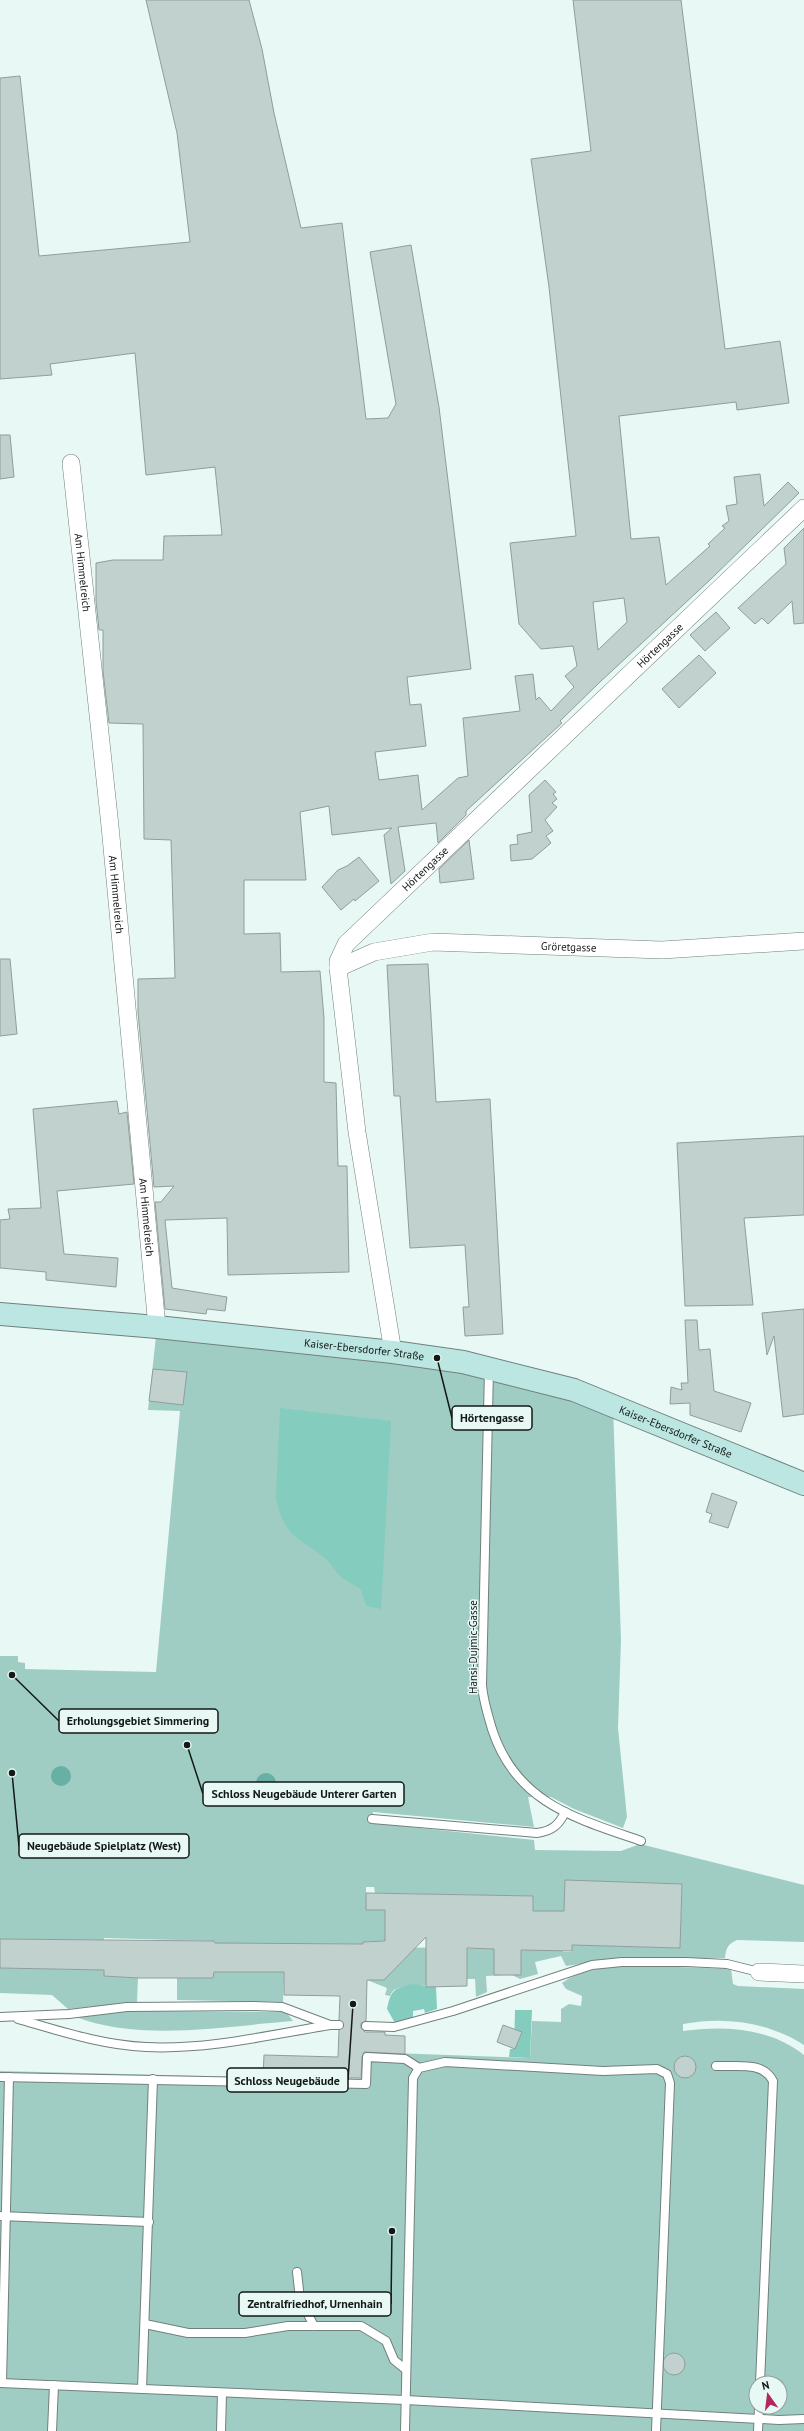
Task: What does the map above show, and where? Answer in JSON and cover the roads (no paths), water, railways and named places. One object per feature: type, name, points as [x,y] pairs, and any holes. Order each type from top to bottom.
[{"type":"main road","name":"Kaiser-Ebersdorfer Straße","points":[[0,1314],[157,1327],[393,1352],[489,1368],[574,1390],[804,1484]]},
{"type":"street","name":"Am Himmelreich","points":[[71,463],[110,834],[157,1327]]},
{"type":"street","name":"Hörtengasse","points":[[393,1352],[357,1132],[338,968],[338,961],[346,944],[804,508]]},
{"type":"street","name":"Gröretgasse","points":[[338,968],[374,952],[433,942],[662,950],[804,941]]},
{"type":"street","points":[[759,1972],[804,1974]]},
{"type":"lane","name":"Hansi-Dujmic-Gasse","points":[[489,1368],[483,1693],[496,1739],[514,1775],[544,1800],[565,1812],[641,1841]]},
{"type":"lane","points":[[372,1819],[537,1833],[551,1829],[557,1825],[565,1812]]},
{"type":"lane","points":[[366,2026],[394,2027],[453,2011],[592,1965],[622,1962],[686,1962],[727,1964],[759,1972]]},
{"type":"lane","points":[[0,2017],[65,2015],[127,2007],[253,2006],[288,2009],[330,2025]]},
{"type":"lane","points":[[12,2017],[79,2037],[144,2047],[175,2048],[252,2038],[330,2025],[339,2025]]},
{"type":"lane","points":[[0,2077],[366,2084],[367,2057],[405,2059],[419,2068],[445,2062],[603,2071],[657,2068],[668,2074],[670,2084],[656,2431]]},
{"type":"lane","points":[[716,2066],[760,2067],[769,2072],[773,2081],[760,2375]]},
{"type":"lane","points":[[405,2431],[413,2078],[419,2068]]},
{"type":"lane","points":[[9,2077],[3,2216],[1,2383],[405,2400],[758,2417],[779,2420],[804,2419]]},
{"type":"lane","points":[[142,2389],[153,2079]]},
{"type":"lane","points":[[3,2216],[149,2222]]},
{"type":"lane","points":[[297,2272],[300,2300],[314,2326]]},
{"type":"lane","points":[[145,2324],[188,2333],[245,2333],[288,2326],[361,2326],[386,2341],[394,2360],[406,2369]]},
{"type":"lane","points":[[52,2431],[54,2385]]},
{"type":"lane","points":[[221,2431],[222,2393]]},
{"type":"lane","points":[[758,2417],[758,2431]]},
{"type":"place","name":"Hörtengasse","points":[[437,1358]]},
{"type":"place","name":"Erholungsgebiet Simmering","points":[[12,1675]]},
{"type":"place","name":"Schloss Neugebäude Unterer Garten","points":[[187,1745]]},
{"type":"place","name":"Neugebäude Spielplatz (West)","points":[[12,1773]]},
{"type":"place","name":"Schloss Neugebäude","points":[[353,2004]]},
{"type":"place","name":"Zentralfriedhof, Urnenhain","points":[[392,2231]]}]
